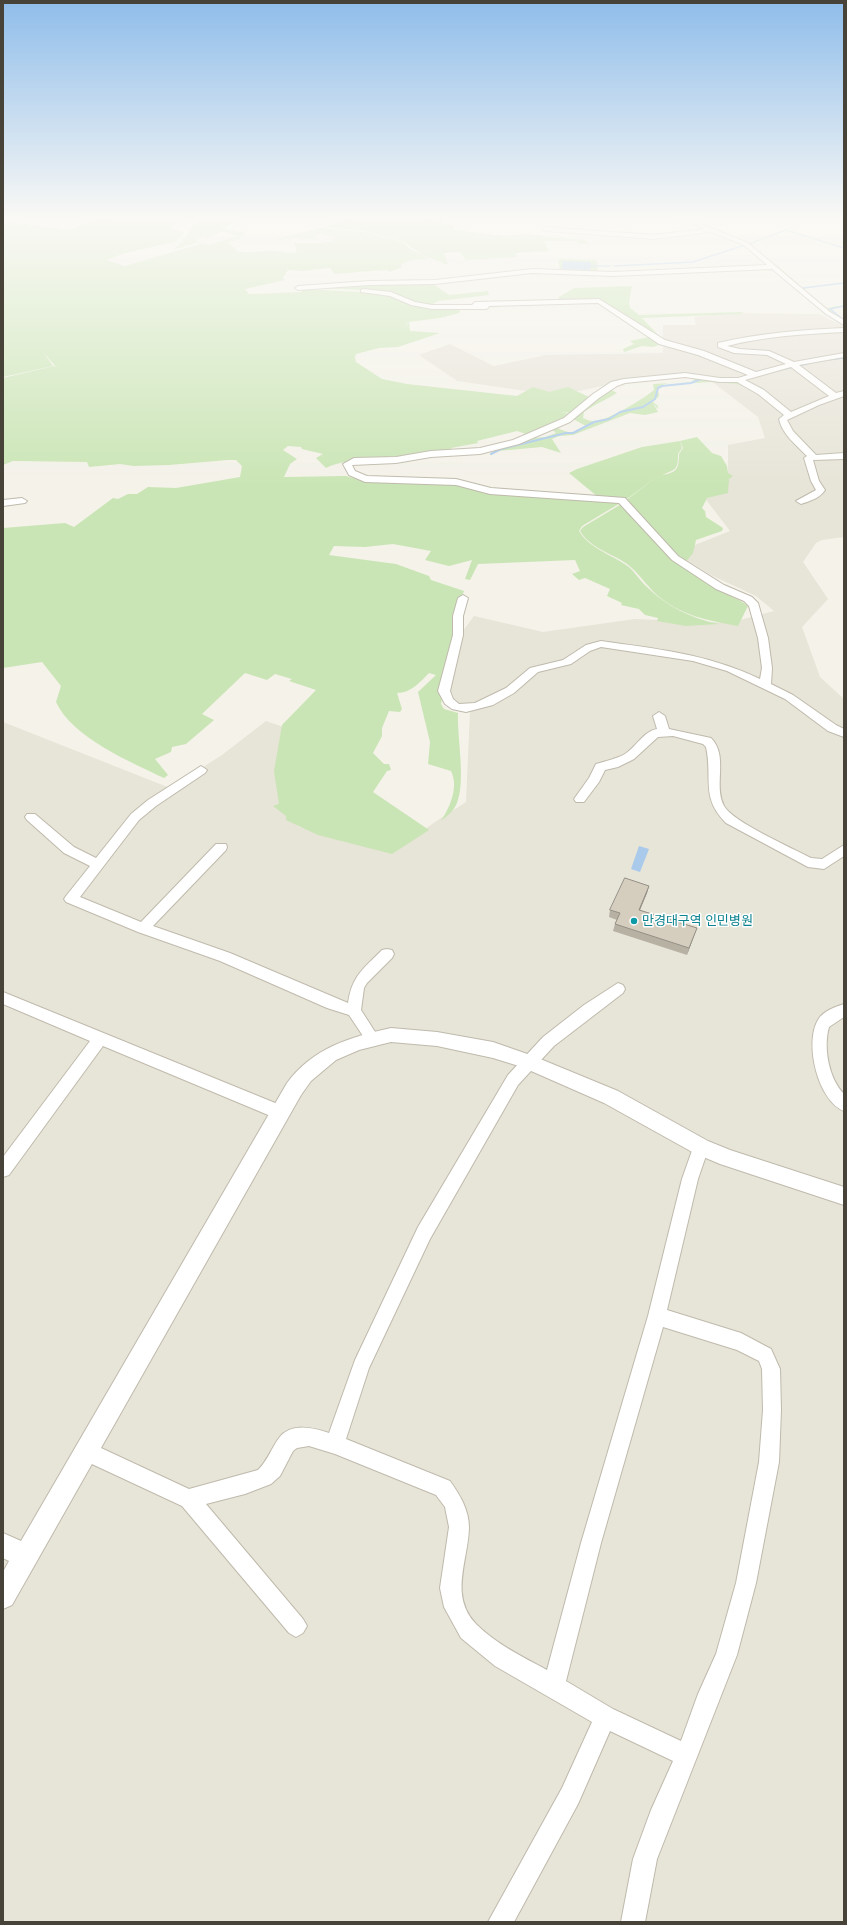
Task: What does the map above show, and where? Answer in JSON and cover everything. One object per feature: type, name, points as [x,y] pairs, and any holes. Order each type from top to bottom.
[{"type":"street","points":[[424,306],[438,308],[491,306]]},
{"type":"street","points":[[605,306],[657,340],[680,348],[696,351],[754,374]]},
{"type":"street","points":[[819,306],[844,323]]},
{"type":"street","points":[[696,351],[722,346],[725,343],[744,339],[797,332],[844,330]]},
{"type":"street","points":[[722,346],[738,352],[767,353],[794,364],[834,396]]},
{"type":"street","points":[[765,685],[766,668],[763,638],[754,605],[748,599],[720,587],[675,558],[622,500],[490,492],[465,483],[456,482],[365,479],[355,474],[347,466],[349,463],[354,461],[396,460],[431,454],[480,451],[516,442],[567,420],[596,396],[614,384],[624,381],[685,375],[720,380],[738,380],[754,374],[794,364],[844,354]]},
{"type":"street","points":[[738,380],[761,392],[789,415]]},
{"type":"street","points":[[812,456],[782,422],[782,419],[844,393]]},
{"type":"street","points":[[801,501],[818,494],[820,490],[808,458],[812,456],[844,456]]},
{"type":"street","points":[[3,503],[22,501]]},
{"type":"street","points":[[463,598],[458,616],[458,635],[444,691],[446,700],[450,704],[459,708],[472,708],[484,705],[517,686],[533,671],[564,664],[587,647],[601,644],[694,658],[731,669],[788,697],[832,728],[844,734]]},
{"type":"street","points":[[659,716],[664,732]]},
{"type":"street","points":[[580,799],[595,779],[600,767],[614,764],[630,756],[651,736],[664,732],[693,736],[707,741],[712,746],[714,755],[715,794],[717,804],[721,811],[730,820],[808,862],[824,864],[844,850]]},
{"type":"street","points":[[201,770],[152,803],[135,817],[71,899],[143,928],[225,958],[332,1004],[354,1010]]},
{"type":"street","points":[[31,817],[69,850],[97,864]]},
{"type":"street","points":[[143,928],[221,847]]},
{"type":"street","points":[[372,1038],[354,1010],[357,988],[362,979],[387,954]]},
{"type":"street","points":[[335,1444],[361,1366],[424,1233],[503,1097],[527,1061],[546,1042],[618,989]]},
{"type":"street","points":[[3,998],[279,1112]]},
{"type":"street","points":[[844,1010],[828,1018],[822,1027],[820,1039],[824,1071],[829,1087],[844,1104]]},
{"type":"street","points":[[3,1596],[279,1112],[301,1079],[316,1065],[330,1055],[356,1043],[372,1038],[391,1035],[438,1039],[493,1050],[527,1061],[611,1097],[701,1147],[844,1196]]},
{"type":"street","points":[[3,1170],[100,1039]]},
{"type":"street","points":[[554,1686],[591,1543],[657,1316],[690,1179],[701,1147]]},
{"type":"street","points":[[633,1922],[645,1859],[663,1810],[687,1756],[709,1694],[726,1655],[746,1583],[769,1462],[772,1410],[772,1369],[765,1355],[742,1342],[657,1316]]},
{"type":"street","points":[[189,1499],[245,1484],[264,1477],[273,1470],[286,1444],[293,1439],[309,1436],[335,1444],[443,1488],[454,1503],[459,1527],[450,1588],[454,1607],[468,1631],[503,1658],[554,1686],[605,1717],[687,1756]]},
{"type":"street","points":[[86,1451],[189,1499],[296,1626]]},
{"type":"street","points":[[3,1546],[26,1556]]},
{"type":"street","points":[[500,1922],[528,1875],[581,1773],[605,1717]]},
{"type":"shaded area","points":[[726,313],[819,314],[844,326],[844,537],[822,540],[816,543],[803,562],[828,599],[802,627],[820,677],[844,699],[844,1922],[3,1922],[3,722],[170,788],[222,755],[266,721],[292,730],[284,809],[298,826],[351,841],[395,851],[466,802],[470,712],[447,693],[460,635],[474,616],[543,632],[635,619],[729,623],[774,611],[756,596],[711,575],[675,553],[730,531],[704,497],[728,486],[728,445],[765,438],[758,417],[711,381],[697,374],[640,378],[544,397],[526,391],[457,381],[419,355],[450,344],[494,366],[546,355],[663,353],[663,325],[696,325],[694,317]]},
{"type":"green space","points":[[3,306],[425,306],[461,308],[459,313],[440,318],[408,322],[404,328],[409,322],[410,331],[440,333],[398,347],[379,348],[356,354],[356,362],[382,379],[407,384],[517,396],[533,387],[549,392],[568,387],[589,397],[571,413],[561,412],[570,414],[565,418],[529,435],[517,431],[477,441],[478,443],[451,448],[454,452],[389,457],[384,460],[362,460],[340,463],[326,468],[316,458],[323,454],[302,449],[301,447],[288,446],[283,450],[297,459],[290,464],[284,477],[346,476],[368,482],[459,484],[486,493],[622,502],[582,526],[579,531],[583,537],[600,550],[629,567],[654,594],[671,606],[699,619],[719,624],[686,626],[657,621],[658,618],[645,615],[639,609],[621,605],[622,603],[607,596],[610,589],[585,578],[579,580],[572,574],[580,571],[575,560],[478,564],[470,580],[465,579],[472,560],[449,566],[425,560],[431,551],[393,544],[365,547],[334,546],[329,555],[396,564],[429,576],[431,580],[464,591],[458,606],[441,704],[444,709],[458,713],[461,783],[457,803],[450,813],[441,821],[450,803],[454,790],[454,784],[451,771],[428,764],[430,742],[418,692],[436,675],[429,673],[411,689],[402,693],[397,693],[402,709],[400,712],[389,711],[382,728],[382,736],[373,753],[384,764],[389,764],[391,770],[387,771],[373,792],[429,830],[392,854],[318,835],[286,820],[286,816],[273,806],[279,804],[274,771],[282,725],[316,690],[289,681],[292,679],[275,674],[267,680],[245,673],[202,714],[214,720],[186,744],[172,747],[171,752],[155,759],[168,775],[164,778],[103,747],[75,726],[64,715],[56,702],[61,686],[42,662],[3,668],[3,528],[65,523],[74,527],[113,498],[118,499],[128,494],[137,494],[148,487],[176,488],[240,477],[242,466],[236,460],[169,465],[134,466],[120,464],[89,467],[87,462],[13,461],[3,465],[3,378],[54,366],[59,368],[55,366],[43,352],[53,366],[3,377]]},
{"type":"green space","points":[[426,306],[509,306],[482,308]]},
{"type":"green space","points":[[609,306],[630,306],[630,308],[639,315],[744,312],[740,314],[642,318],[662,339]]},
{"type":"green space","points":[[823,306],[827,308],[842,306],[830,310],[839,319]]},
{"type":"green space","points":[[649,337],[661,344],[653,347],[642,346],[624,352],[623,349],[634,344],[630,341]]},
{"type":"green space","points":[[694,377],[739,382],[748,388],[737,384],[711,382],[693,383],[699,379],[693,381]]},
{"type":"green space","points":[[671,383],[658,387],[654,399],[652,400],[655,399],[658,390],[659,396],[653,402],[658,406],[658,409],[653,403],[658,412],[645,415],[630,413],[573,435],[559,436],[552,439],[561,453],[542,447],[487,452],[532,438],[545,437],[556,433],[551,429],[556,427],[567,432],[575,432],[594,423],[586,426],[573,419],[610,389],[617,393],[584,412],[583,418],[592,421],[606,418],[634,404],[649,394],[654,390],[653,384]]},
{"type":"green space","points":[[697,437],[712,453],[721,456],[727,466],[728,473],[733,476],[729,479],[728,493],[707,498],[702,508],[705,511],[706,517],[723,528],[722,531],[696,540],[693,553],[685,563],[625,501],[658,476],[624,501],[598,497],[569,473],[642,447]],"holes":[[[680,441],[683,448],[679,454],[678,466],[671,473],[662,475],[673,470],[677,466],[678,454],[682,448]]]},
{"type":"green space","points":[[623,503],[643,526],[692,569],[716,588],[748,606],[738,626],[705,619],[675,608],[657,595],[627,564],[595,546],[584,537],[580,531],[583,527]]},
{"type":"water","points":[[639,846],[649,849],[640,872],[631,869]]},
{"type":"building","name":"만경대구역 인민병원","points":[[625,878],[649,886],[639,910],[697,928],[689,948],[615,924],[620,913],[610,910]]},
{"type":"waterway","points":[[844,306],[830,309],[844,320]]},
{"type":"waterway","points":[[819,361],[844,358]]},
{"type":"waterway","points":[[798,366],[809,363]]},
{"type":"waterway","points":[[778,370],[793,367]]},
{"type":"waterway","points":[[491,454],[501,449],[566,433],[573,433],[594,422],[609,419],[620,412],[643,407],[655,399],[658,388],[662,386],[691,383],[701,379]]},
{"type":"waterway","points":[[725,382],[739,382]]},
{"type":"place","name":"만경대구역 인민병원","points":[[634,921]]}]
